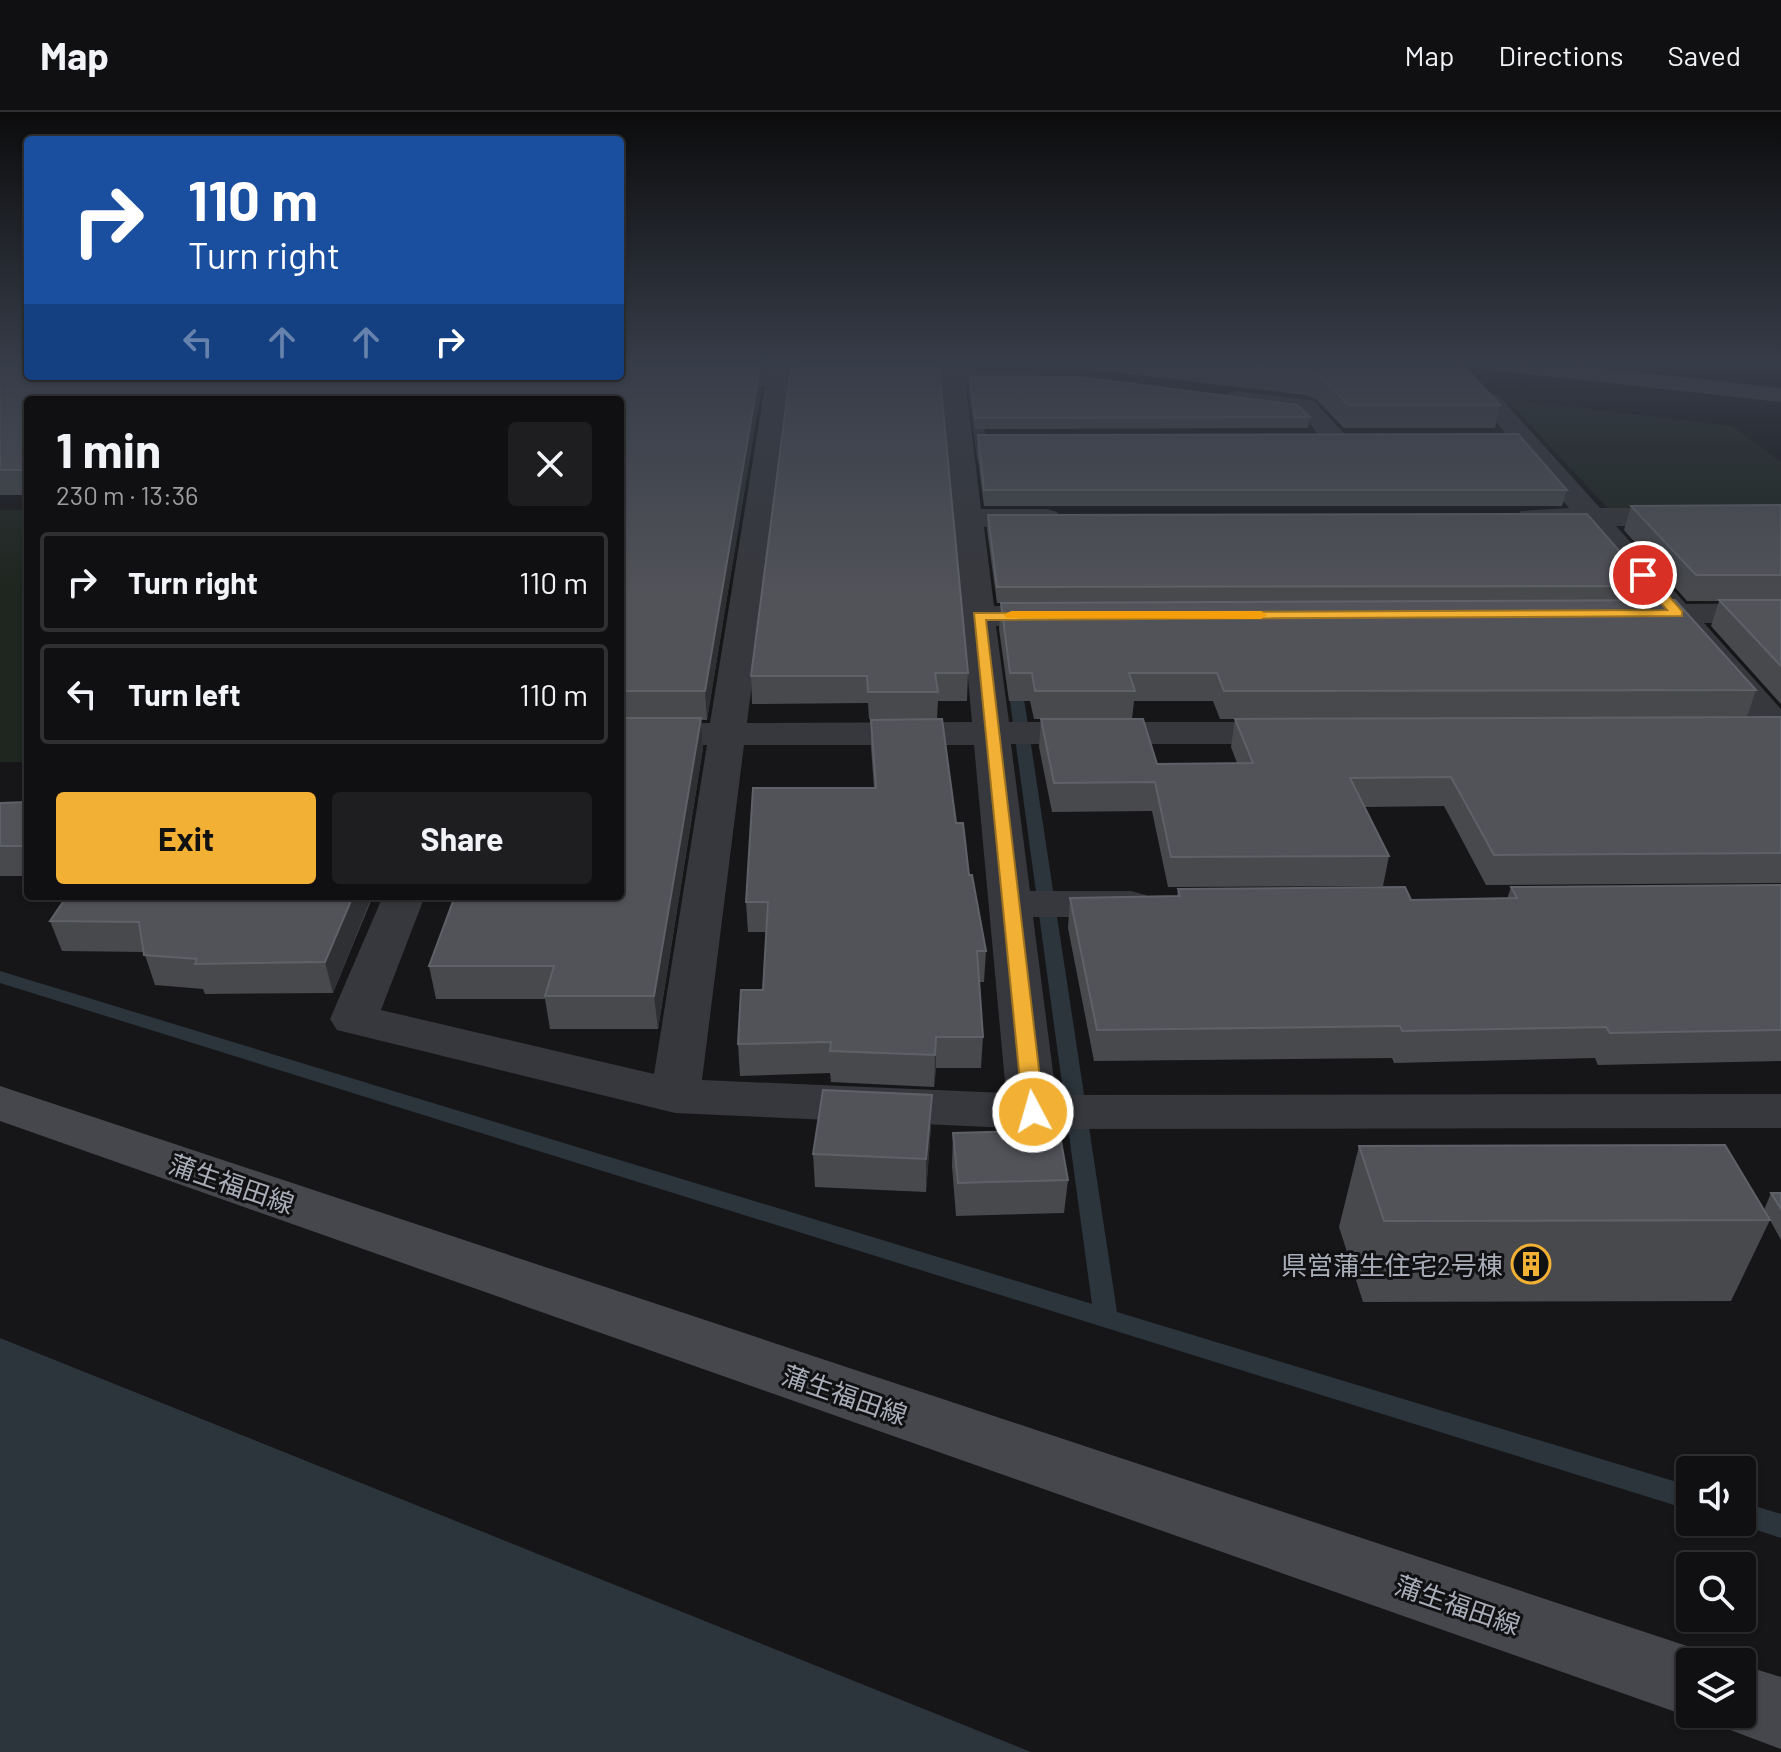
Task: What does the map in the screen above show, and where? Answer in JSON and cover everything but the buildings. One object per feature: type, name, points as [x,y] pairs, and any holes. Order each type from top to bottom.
[{"type":"main road","name":"蒲生福田線","points":[[0,1103],[1676,1677]]},
{"type":"main road","points":[[1756,1705],[1781,1713]]},
{"type":"street","points":[[675,1096],[769,440]]},
{"type":"street","points":[[973,440],[1062,1112]]},
{"type":"street","points":[[1523,440],[1781,731]]},
{"type":"street","points":[[1496,517],[1781,517]]},
{"type":"street","points":[[984,518],[1081,518]]},
{"type":"street","points":[[1598,614],[1781,613]]},
{"type":"street","points":[[996,615],[1093,615]]},
{"type":"street","points":[[1734,732],[1781,731]]},
{"type":"street","points":[[624,734],[1322,733]]},
{"type":"street","points":[[402,900],[354,1019],[675,1096],[1062,1112],[1781,1111]]},
{"type":"street","points":[[1034,904],[1169,903]]},
{"type":"shaded area","points":[[1544,440],[1750,440],[1781,462],[1781,513],[1611,512]]},
{"type":"shaded area","points":[[0,510],[24,510],[24,762],[0,762]]},
{"type":"shaded area","points":[[0,1338],[1031,1752],[0,1752]]},
{"type":"waterway","points":[[980,440],[983,459]]},
{"type":"waterway","points":[[1014,679],[1106,1318]]},
{"type":"waterway","points":[[0,977],[1106,1318]]},
{"type":"waterway","points":[[1106,1318],[1676,1494]]},
{"type":"waterway","points":[[1756,1518],[1781,1526]]},
{"type":"slow traffic","points":[[1011,615],[1261,615]]},
{"type":"place","name":"県営蒲生住宅2号棟","points":[[1531,1264]]},
{"type":"route","points":[[1033,1112],[978,616],[1677,614],[1643,575]]}]
